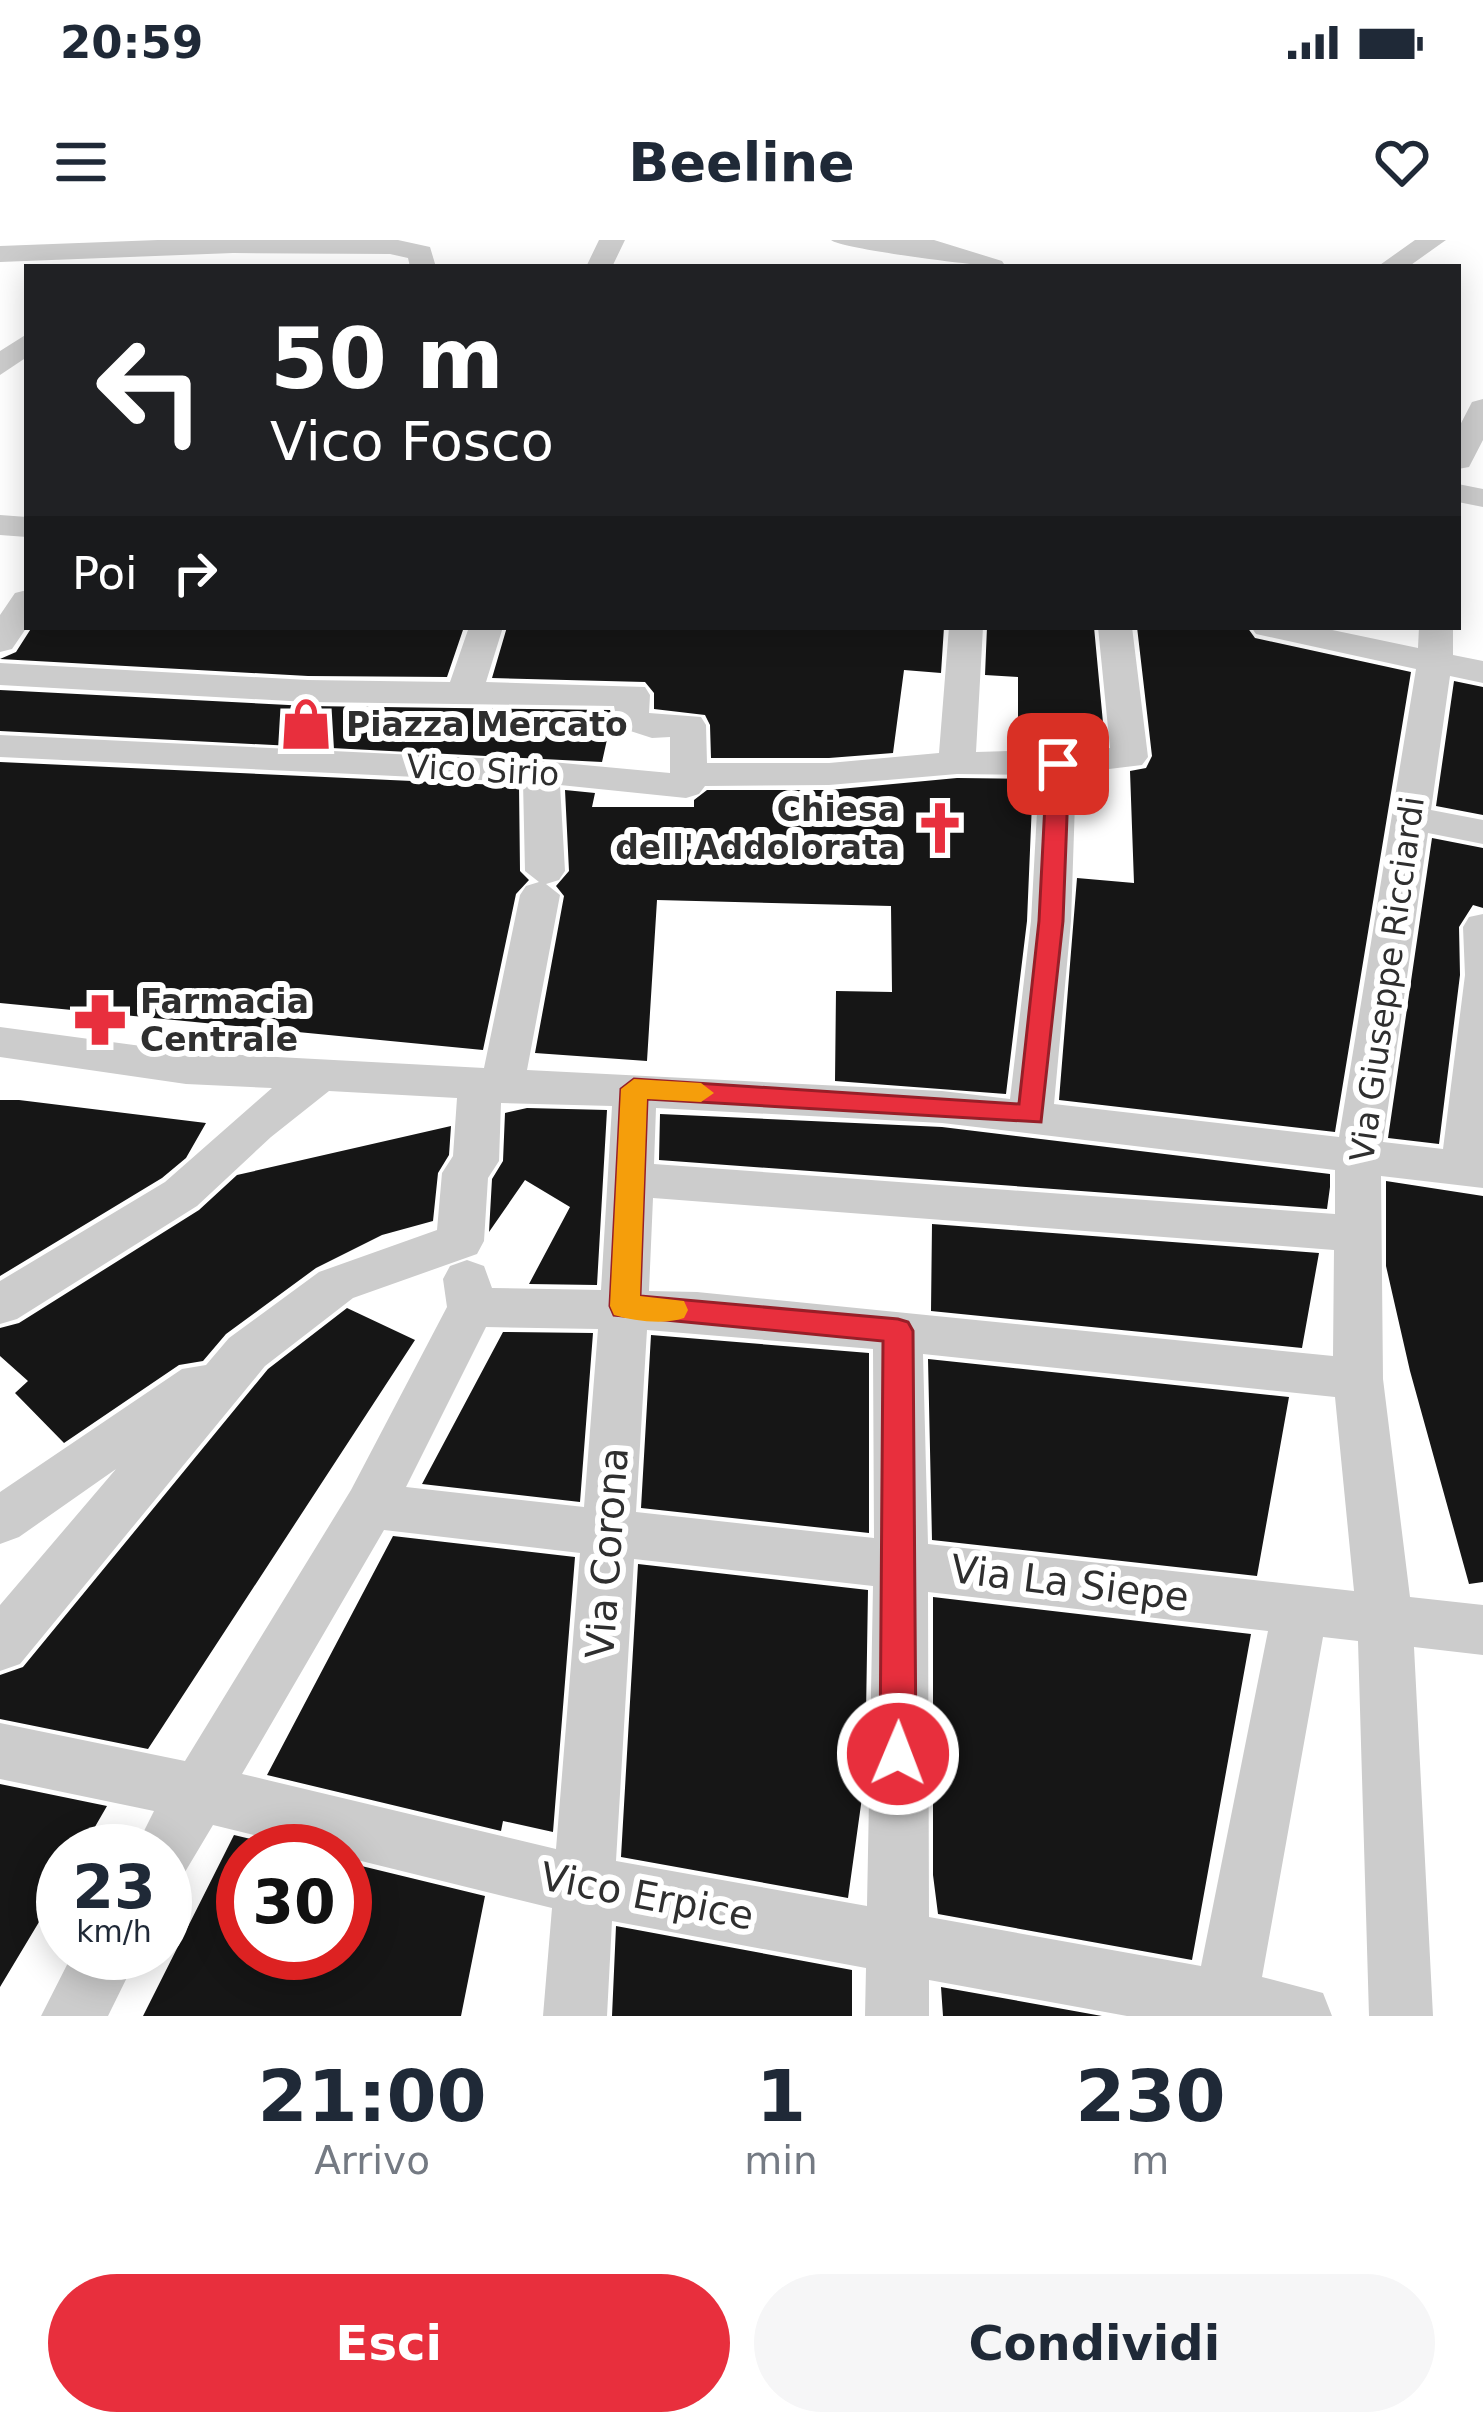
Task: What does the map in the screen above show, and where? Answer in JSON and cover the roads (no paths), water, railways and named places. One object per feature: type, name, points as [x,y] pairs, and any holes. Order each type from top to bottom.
[{"type":"street","points":[[1395,264],[1433,240]]},
{"type":"street","points":[[836,241],[938,244],[986,264]]},
{"type":"street","points":[[0,254],[390,246],[422,254],[423,264]]},
{"type":"street","points":[[0,366],[24,345]]},
{"type":"street","points":[[1461,454],[1483,408]]},
{"type":"street","points":[[0,642],[24,605]]},
{"type":"street","points":[[466,692],[485,630]]},
{"type":"street","points":[[957,763],[966,630]]},
{"type":"street","name":"Vico Sirio","points":[[0,746],[541,772],[686,786],[688,775],[829,774],[957,763],[1058,764],[1129,757],[1115,630]]},
{"type":"street","points":[[1298,630],[1436,644],[1483,672]]},
{"type":"street","name":"Via Giuseppe Ricciardi","points":[[1401,2016],[1385,1620],[1358,1379],[1358,1157],[1436,644]]},
{"type":"street","points":[[0,674],[308,691],[632,695],[632,719],[652,727],[688,725],[688,775]]},
{"type":"street","points":[[1031,1115],[1051,921],[1058,764]]},
{"type":"street","points":[[179,1824],[370,1506],[471,1307],[460,1240],[464,1173],[476,1162],[543,883],[541,772]]},
{"type":"street","points":[[1411,818],[1483,832]]},
{"type":"street","points":[[0,1042],[186,1068],[491,1086],[634,1089],[1031,1115],[1473,1170],[1483,927]]},
{"type":"street","points":[[0,1306],[181,1195],[255,1125],[318,1076]]},
{"type":"street","name":"Via Corona","points":[[575,2016],[624,1306],[634,1089]]},
{"type":"street","points":[[629,1179],[1358,1234]]},
{"type":"street","points":[[0,1521],[335,1286],[460,1240]]},
{"type":"street","points":[[471,1307],[624,1306],[1358,1379]]},
{"type":"street","points":[[897,2016],[898,1331]]},
{"type":"street","points":[[0,1646],[247,1352]]},
{"type":"street","name":"Via La Siepe","points":[[370,1506],[1483,1630]]},
{"type":"street","points":[[1227,2008],[1300,1610]]},
{"type":"street","name":"Vico Erpice","points":[[0,1751],[196,1792],[586,1886],[1227,2008],[1300,2016]]},
{"type":"street","points":[[74,2016],[93,1980]]},
{"type":"place","name":"Piazza Mercato","points":[[306,724]]},
{"type":"place","name":"Chiesa dell'Addolorata","points":[[940,828]]},
{"type":"place","name":"Farmacia Centrale","points":[[100,1020]]}]
